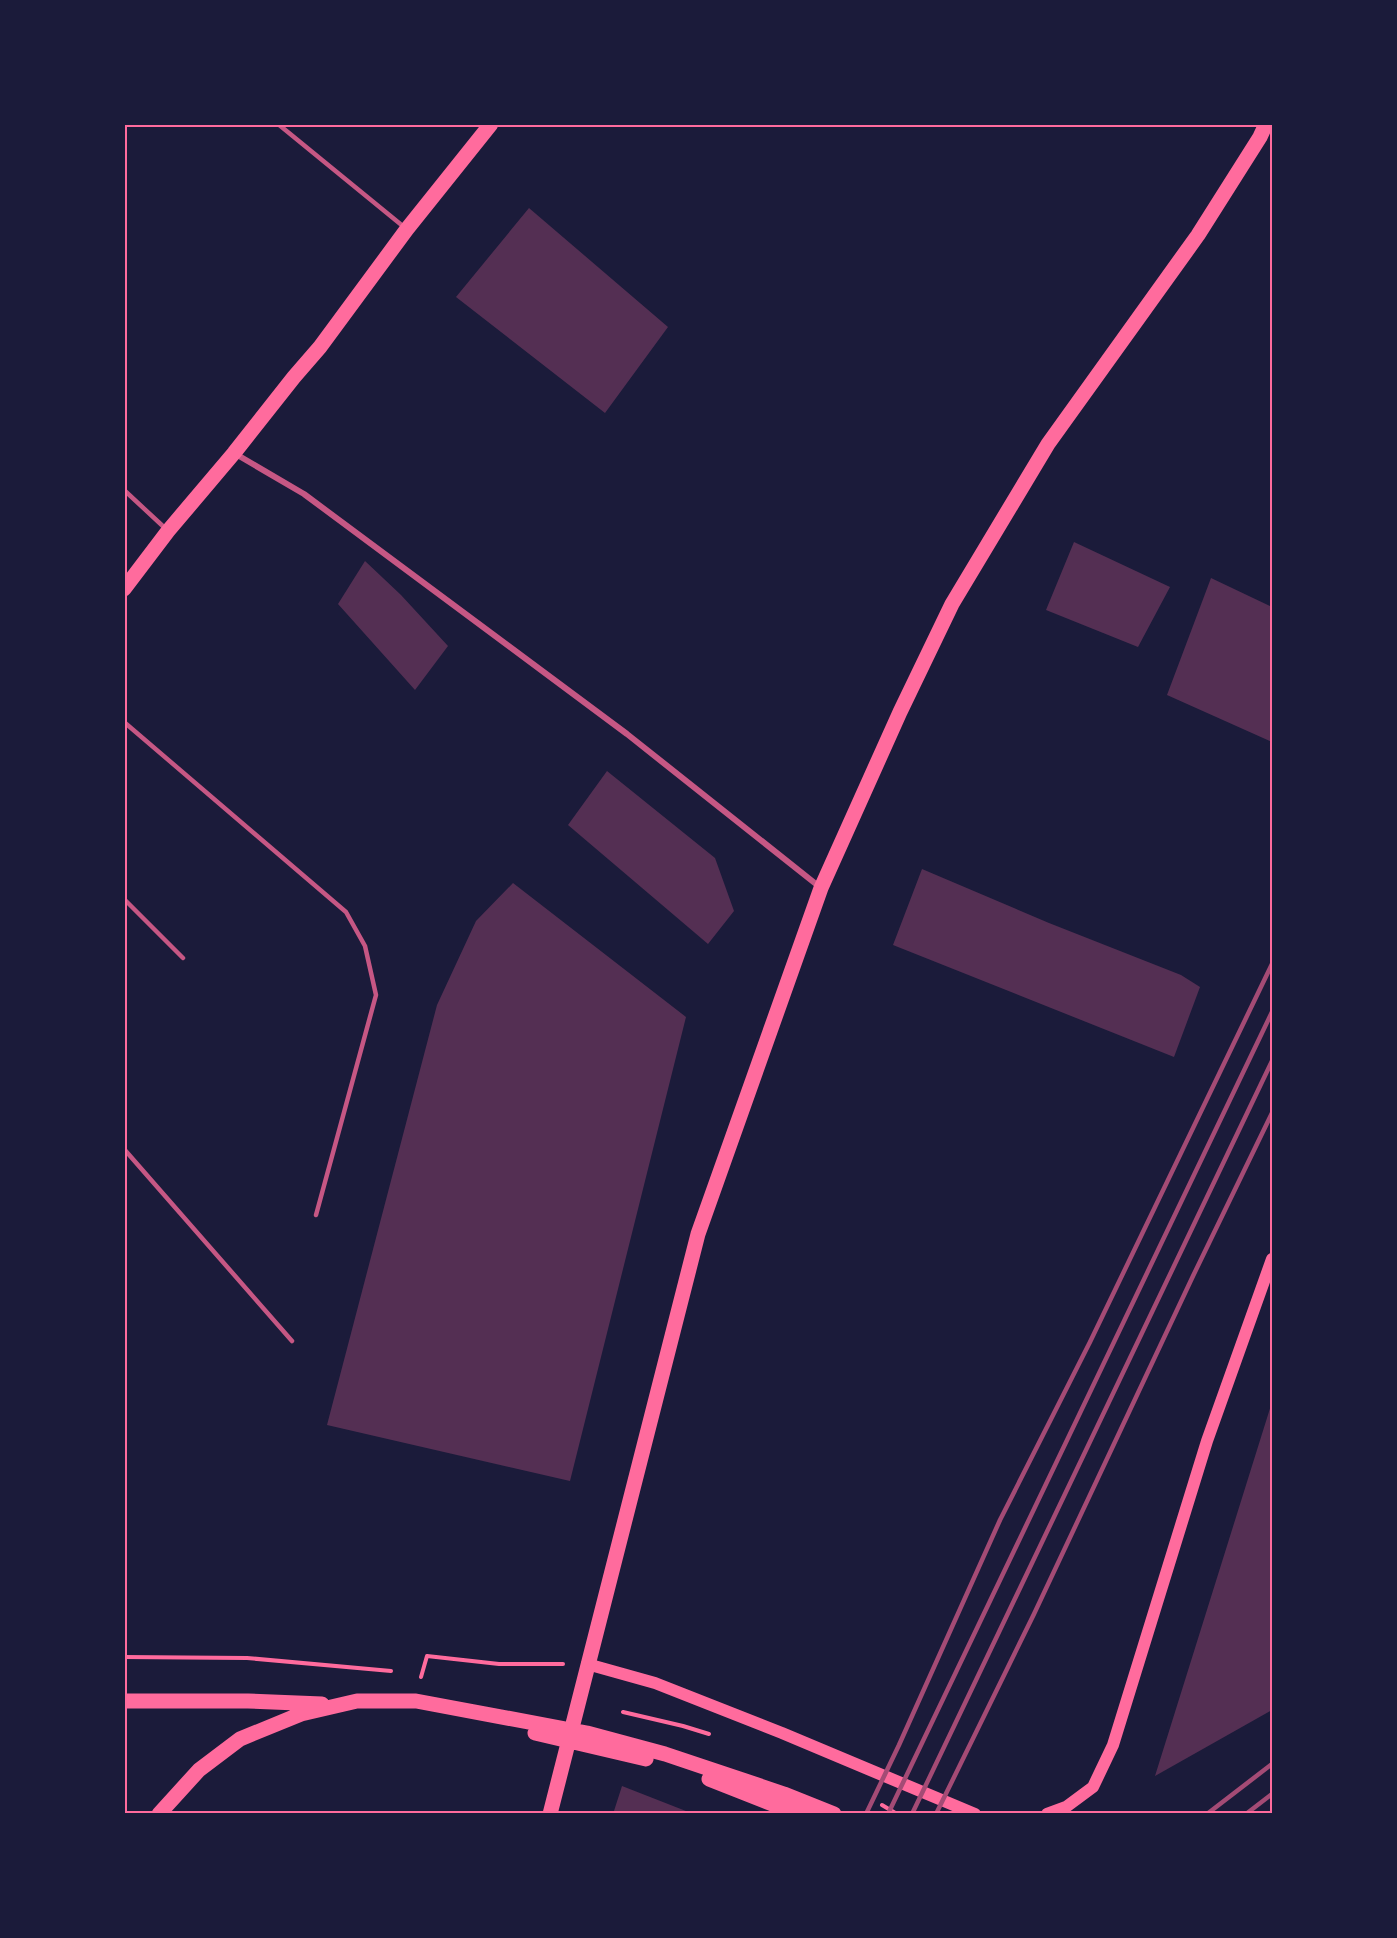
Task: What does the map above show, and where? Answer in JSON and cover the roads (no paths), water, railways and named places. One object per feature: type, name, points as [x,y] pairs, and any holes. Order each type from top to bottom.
[{"type":"main road","points":[[124,589],[168,531],[320,347],[407,229],[491,124]]},
{"type":"main road","points":[[550,1814],[698,1234],[821,888],[900,712],[952,604],[1048,444],[1198,235],[1266,124]]},
{"type":"main road","points":[[1047,1814],[1066,1807],[1093,1787],[1113,1745],[1207,1442],[1272,1259]]},
{"type":"main road","points":[[587,1664],[655,1683],[782,1733],[975,1814]]},
{"type":"main road","points":[[124,1701],[248,1701],[399,1706],[511,1728],[676,1766],[798,1814]]},
{"type":"main road","points":[[159,1814],[199,1770],[240,1739],[301,1714],[357,1701],[416,1701],[587,1733],[665,1754],[784,1794],[834,1814]]},
{"type":"street","points":[[234,453],[304,494],[627,734],[821,888]]},
{"type":"lane","points":[[278,124],[407,229]]},
{"type":"lane","points":[[124,490],[168,531]]},
{"type":"lane","points":[[124,722],[346,912],[365,946],[376,995],[316,1215]]},
{"type":"lane","points":[[124,899],[183,958]]},
{"type":"lane","points":[[124,1149],[292,1341]]},
{"type":"railway","points":[[866,1814],[1000,1520],[1090,1342],[1272,964]]},
{"type":"railway","points":[[888,1814],[1272,1012]]},
{"type":"railway","points":[[912,1814],[1272,1061]]},
{"type":"railway","points":[[936,1814],[1034,1614],[1272,1113]]},
{"type":"railway","points":[[1207,1814],[1272,1764]]},
{"type":"railway","points":[[1246,1814],[1272,1794]]}]
